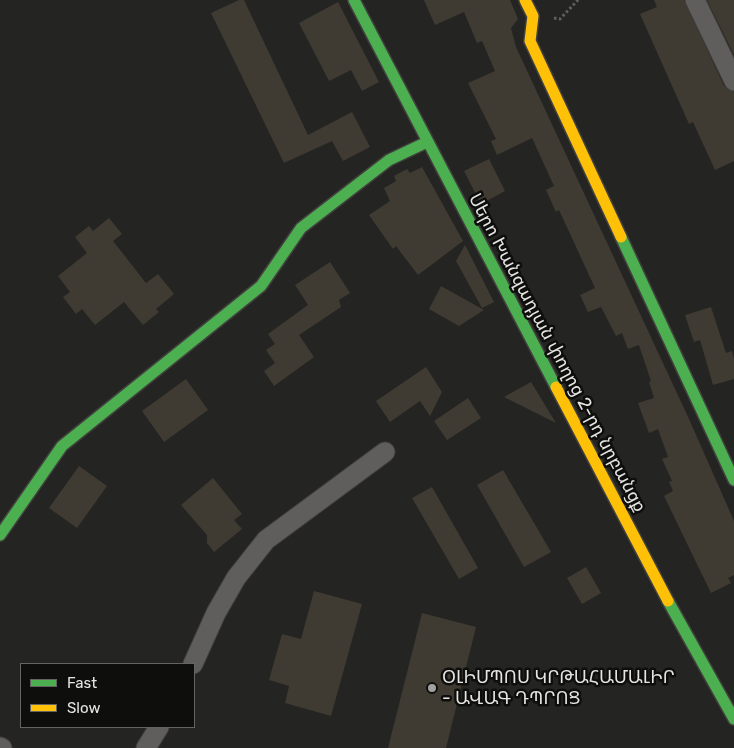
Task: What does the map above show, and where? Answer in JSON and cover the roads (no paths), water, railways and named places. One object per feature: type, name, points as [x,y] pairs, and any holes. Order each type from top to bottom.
[{"type":"street","name":"Սերո Խանզադյան փողոց 2-րդ նրբանցք","points":[[354,0],[653,574],[734,719]]},
{"type":"street","points":[[525,0],[533,16],[530,41],[734,480]]},
{"type":"street","points":[[695,0],[734,81]]},
{"type":"street","points":[[0,535],[62,446],[261,286],[301,228],[389,160],[427,142]]},
{"type":"street","points":[[193,663],[220,606],[236,578],[266,540],[385,452]]},
{"type":"street","points":[[146,748],[158,728]]},
{"type":"place","name":"ՕԼԻՄՊՈՍ ԿՐԹԱՀԱՄԱԼԻՐ - ԱՎԱԳ ԴՊՐՈՑ","points":[[432,688]]}]
